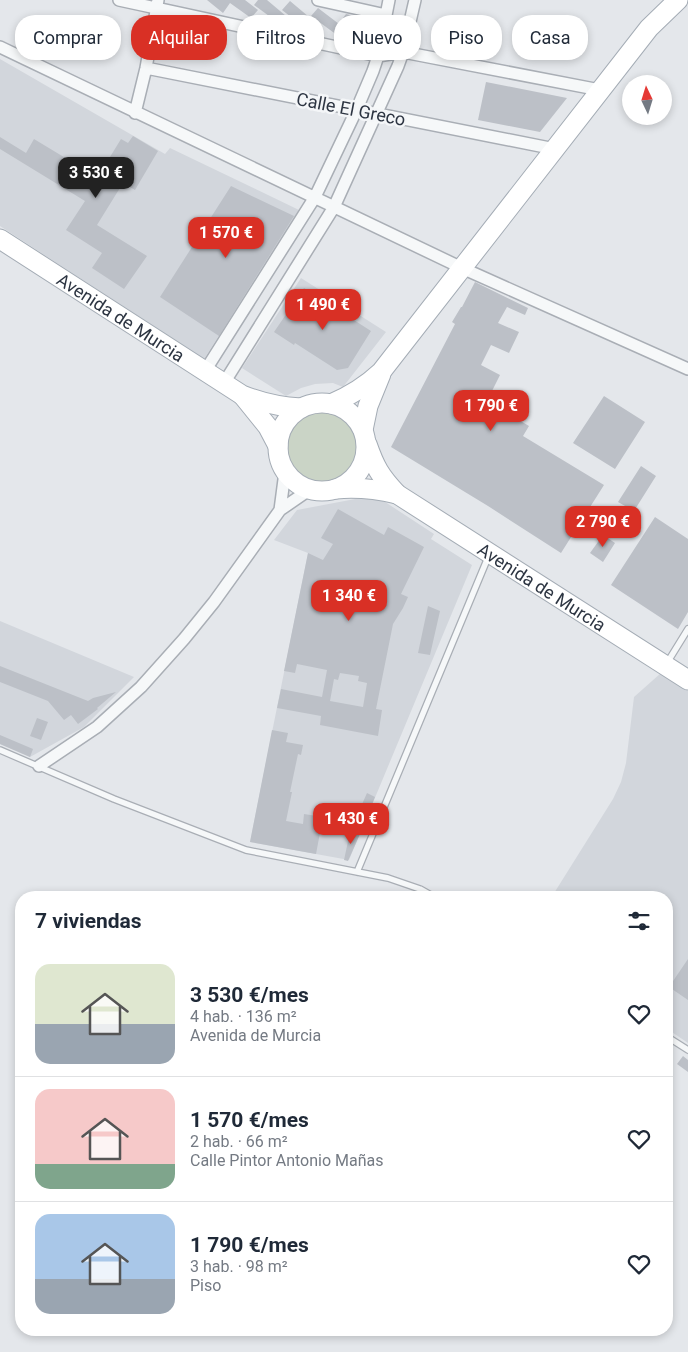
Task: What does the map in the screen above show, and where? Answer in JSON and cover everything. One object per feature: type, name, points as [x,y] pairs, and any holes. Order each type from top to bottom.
[{"type":"main road","points":[[649,28],[656,0]]},
{"type":"main road","points":[[331,404],[359,390],[381,372],[649,28],[678,0]]},
{"type":"main road","name":"Avenida de Murcia","points":[[0,239],[242,395],[267,404],[301,408]]},
{"type":"main road","points":[[365,437],[356,418],[344,409],[331,404],[321,403],[301,408],[289,418],[281,431],[278,446],[279,457],[285,472],[297,484],[310,490],[334,490],[348,483],[358,473],[365,459],[368,406],[381,372]]},
{"type":"main road","name":"Avenida de Murcia","points":[[242,395],[268,427],[278,446]]},
{"type":"main road","name":"Avenida de Murcia","points":[[365,437],[375,468],[382,479],[397,494],[688,680]]},
{"type":"main road","name":"Avenida de Murcia","points":[[334,490],[373,488],[397,494]]},
{"type":"street","points":[[119,0],[157,4],[334,46]]},
{"type":"street","points":[[318,0],[386,15],[389,0]]},
{"type":"street","points":[[412,15],[416,0]]},
{"type":"street","points":[[135,113],[146,68],[157,4]]},
{"type":"street","points":[[0,47],[462,268],[688,369]]},
{"type":"street","points":[[421,55],[600,90]]},
{"type":"street","points":[[206,371],[315,197],[356,111],[376,60]]},
{"type":"street","points":[[224,383],[334,207],[399,60]]},
{"type":"street","name":"Calle El Greco","points":[[146,68],[555,149]]},
{"type":"street","points":[[280,510],[285,472]]},
{"type":"street","points":[[39,766],[97,727],[146,682],[214,602],[280,510],[310,490]]},
{"type":"lane","points":[[357,872],[490,552]]},
{"type":"lane","points":[[666,666],[688,629]]},
{"type":"lane","points":[[0,750],[114,799],[246,850],[388,878],[422,891]]},
{"type":"lane","points":[[673,1040],[688,1050]]},
{"type":"shaded area","points":[[0,59],[165,154],[170,148],[299,210],[204,359],[0,226]]},
{"type":"shaded area","points":[[301,278],[386,332],[343,387],[333,383],[315,384],[301,388],[286,396],[242,368]]},
{"type":"shaded area","points":[[371,496],[379,498],[434,534],[431,539],[472,565],[349,860],[250,842],[308,553],[274,540],[297,510]]},
{"type":"shaded area","points":[[0,621],[134,677],[84,727],[30,757],[0,744]]},
{"type":"shaded area","points":[[661,673],[688,691],[688,1043],[673,1033],[673,891],[555,891],[613,799],[621,782],[626,763],[634,697]]},
{"type":"green space","points":[[316,412],[330,412],[349,422],[359,441],[359,455],[349,474],[330,484],[316,484],[297,474],[287,455],[287,441],[297,422]]},
{"type":"building","points":[[207,0],[245,0],[258,10],[254,15],[247,15],[230,3],[223,13]]},
{"type":"building","points":[[258,0],[267,0],[285,15],[268,15],[254,5]]},
{"type":"building","points":[[290,1],[307,15],[288,15],[282,10]]},
{"type":"building","points":[[318,8],[334,20],[334,33],[324,26],[324,15],[312,15]]},
{"type":"building","points":[[486,82],[567,98],[540,132],[478,120]]},
{"type":"building","points":[[133,136],[158,151],[135,190],[123,183],[97,225],[147,256],[124,289],[92,268],[102,253],[66,230],[85,201],[0,149],[0,137],[26,153],[34,139],[82,168],[76,179],[91,188],[121,139],[128,143]]},
{"type":"building","points":[[231,186],[294,216],[219,336],[160,297]]},
{"type":"building","points":[[475,282],[528,308],[525,315],[507,307],[498,323],[519,332],[509,353],[491,345],[481,365],[500,375],[487,401],[529,426],[523,436],[604,485],[561,553],[391,447],[455,324],[452,322]]},
{"type":"building","points":[[304,288],[371,331],[348,368],[337,370],[274,332]]},
{"type":"building","points":[[604,396],[645,422],[615,469],[573,443]]},
{"type":"building","points":[[641,466],[656,476],[634,511],[618,502]]},
{"type":"building","points":[[338,509],[384,535],[388,527],[424,547],[401,594],[408,597],[393,624],[376,709],[382,710],[378,736],[320,725],[321,716],[277,708],[281,689],[322,697],[327,670],[297,664],[295,673],[284,671],[308,553],[323,560],[333,544],[321,538]],"holes":[[[340,673],[359,676],[358,681],[367,683],[363,707],[330,701],[334,679],[338,680]]]},
{"type":"building","points":[[655,517],[688,539],[688,612],[678,629],[611,585]]},
{"type":"building","points":[[603,535],[615,543],[603,562],[590,553]]},
{"type":"building","points":[[428,606],[440,611],[430,655],[418,653]]},
{"type":"building","points":[[0,666],[88,701],[116,692],[78,724],[71,715],[64,720],[48,701],[0,682]]},
{"type":"building","points":[[37,718],[48,722],[41,740],[30,736]]},
{"type":"building","points":[[272,730],[288,733],[286,742],[303,745],[301,755],[298,754],[286,821],[303,824],[304,814],[323,817],[316,854],[250,842]]},
{"type":"building","points":[[0,735],[33,749],[30,757],[0,744]]},
{"type":"building","points":[[367,793],[375,797],[368,814],[359,811]]},
{"type":"building","points":[[350,832],[360,834],[348,861],[344,860]]},
{"type":"building","points":[[688,959],[688,1000],[673,990],[673,981]]},
{"type":"building","points":[[683,1056],[688,1060],[688,1072],[677,1064]]}]
